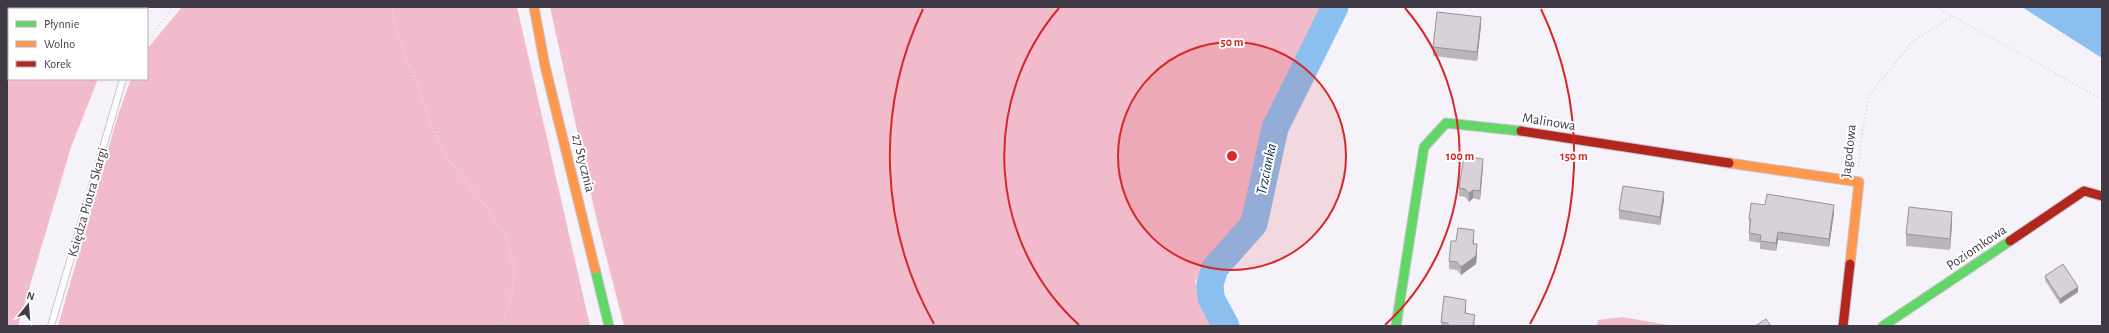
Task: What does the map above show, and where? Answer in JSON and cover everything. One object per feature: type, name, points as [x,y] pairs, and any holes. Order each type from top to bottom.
[{"type":"street","name":"27 Stycznia","points":[[534,7],[545,66],[609,326]]},
{"type":"street","name":"Malinowa","points":[[1396,326],[1424,146],[1446,123],[1484,126],[1858,182]]},
{"type":"street","name":"Jagodowa","points":[[1843,326],[1858,182]]},
{"type":"street","name":"Poziomkowa","points":[[1883,326],[2084,191],[2102,196]]},
{"type":"lane","name":"Księdza Piotra Skargi","points":[[51,326],[123,80]]},
{"type":"path","points":[[148,41],[173,7]]},
{"type":"path","points":[[390,7],[442,151],[492,215],[504,235],[514,265],[512,294],[502,326]]},
{"type":"path","points":[[1936,7],[2102,98]]},
{"type":"path","name":"Jagodowa","points":[[1858,182],[1861,139],[1870,94],[1913,41],[1953,16]]},
{"type":"shaded area","points":[[7,7],[134,7],[8,8],[8,80],[98,80],[71,147],[18,326],[7,326]]},
{"type":"shaded area","points":[[182,7],[517,7],[590,326],[58,326],[118,115],[131,80],[148,80],[148,48]]},
{"type":"shaded area","points":[[550,7],[1325,7],[1261,134],[1247,222],[1208,261],[1195,282],[1212,326],[624,326],[597,221]]},
{"type":"shaded area","points":[[1622,317],[1674,326],[1597,326],[1598,320]]},
{"type":"water","points":[[2022,7],[2102,7],[2102,58]]},
{"type":"building","points":[[1437,12],[1481,17],[1477,52],[1433,47]]},
{"type":"building","points":[[1464,156],[1483,159],[1480,191],[1473,190],[1469,193],[1465,189],[1459,188]]},
{"type":"building","points":[[1623,186],[1664,192],[1660,217],[1619,210]]},
{"type":"building","points":[[1767,194],[1834,205],[1829,239],[1778,232],[1776,243],[1760,241],[1761,235],[1749,233],[1751,203],[1765,205]]},
{"type":"building","points":[[1909,207],[1952,212],[1950,239],[1906,234]]},
{"type":"building","points":[[1458,228],[1474,230],[1473,244],[1477,244],[1476,256],[1461,267],[1457,262],[1449,261],[1451,241],[1456,241]]},
{"type":"building","points":[[2063,264],[2078,287],[2060,299],[2045,276]]},
{"type":"building","points":[[1444,296],[1466,300],[1465,313],[1475,315],[1473,326],[1450,326],[1447,323],[1441,322]]},
{"type":"building","points":[[1766,319],[1771,326],[1755,326]]},
{"type":"waterway","name":"Trzcianka","points":[[1226,326],[1211,298],[1210,284],[1215,268],[1254,224],[1275,128],[1335,7]]},
{"type":"traffic: fast","points":[[1396,326],[1424,147],[1446,123],[1521,131]]},
{"type":"traffic: fast","points":[[1883,326],[2010,241]]},
{"type":"traffic: fast","points":[[595,269],[609,326]]},
{"type":"traffic: slow","points":[[534,7],[545,66],[595,269]]},
{"type":"traffic: slow","points":[[1729,163],[1859,182],[1850,264]]},
{"type":"traffic: jam","points":[[1521,131],[1729,163]]},
{"type":"traffic: jam","points":[[2010,241],[2084,191],[2102,196]]},
{"type":"traffic: jam","points":[[1843,326],[1850,264]]}]
